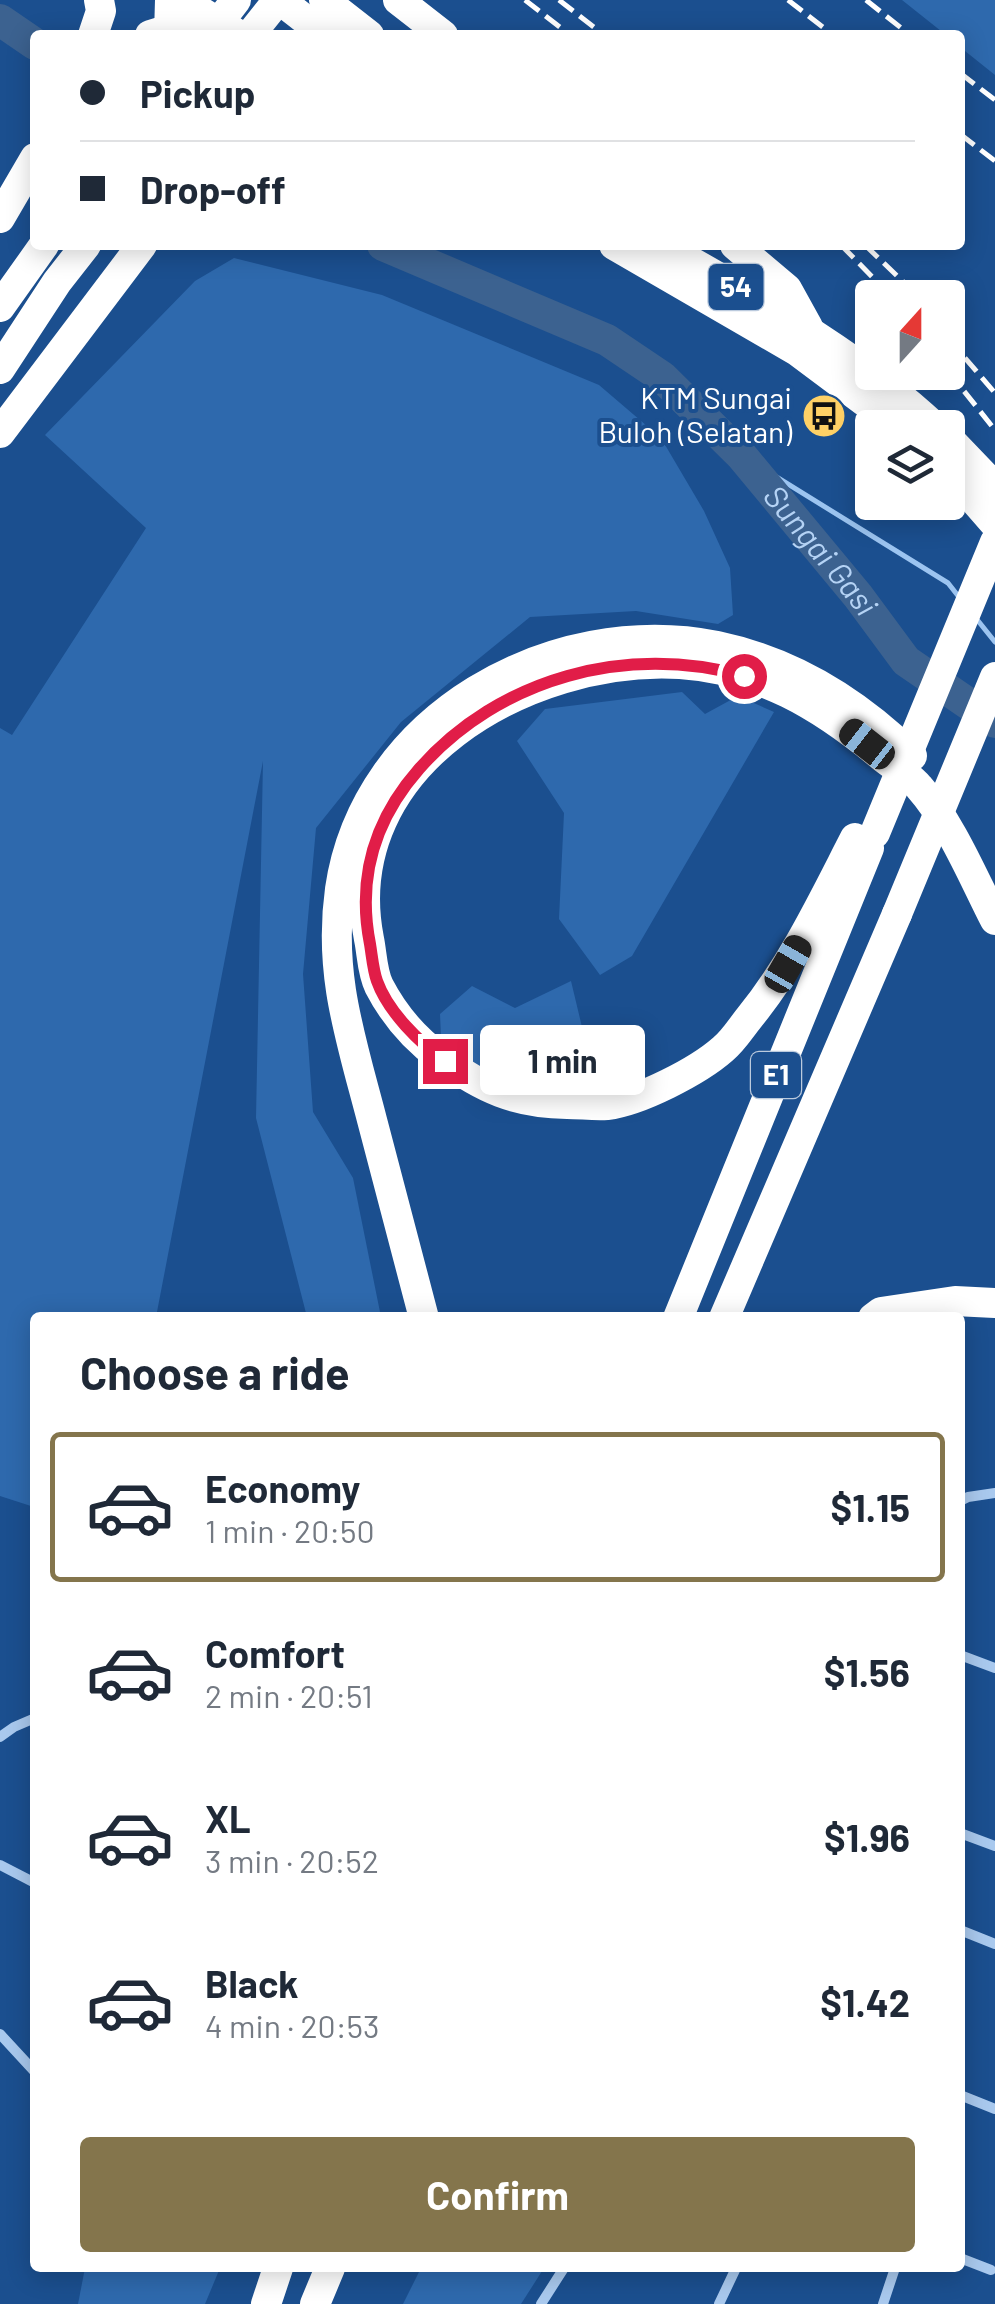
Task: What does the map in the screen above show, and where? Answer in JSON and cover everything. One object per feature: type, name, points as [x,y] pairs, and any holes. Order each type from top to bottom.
[{"type":"highway","points":[[95,30],[101,12],[99,0]]},
{"type":"highway","points":[[169,30],[170,0]]},
{"type":"highway","points":[[182,0],[231,30]]},
{"type":"highway","points":[[210,30],[236,0]]},
{"type":"highway","points":[[254,30],[279,0],[318,30]]},
{"type":"highway","points":[[324,0],[363,30]]},
{"type":"highway","points":[[398,0],[437,30]]},
{"type":"highway","points":[[0,218],[30,167]]},
{"type":"highway","points":[[0,308],[41,250]]},
{"type":"highway","points":[[0,369],[82,250]]},
{"type":"highway","points":[[0,433],[138,250]]},
{"type":"highway","name":"54","points":[[623,250],[797,351],[876,410]]},
{"type":"highway","name":"54","points":[[671,250],[809,330],[862,365],[915,410]]},
{"type":"highway","points":[[740,250],[788,290],[809,330]]},
{"type":"highway","points":[[965,456],[995,488]]},
{"type":"highway","points":[[965,490],[995,524]]},
{"type":"highway","name":"E1","points":[[680,1312],[865,836],[925,712],[995,542]]},
{"type":"highway","points":[[422,1312],[340,1000],[334,942],[344,867],[372,791],[416,737],[454,705],[516,669],[591,646],[694,642],[759,658],[805,676],[841,696],[910,755],[964,825],[995,879]]},
{"type":"highway","points":[[865,836],[772,989],[724,1049],[675,1081],[609,1104],[530,1103],[474,1082],[416,1040],[378,984],[364,914],[366,875],[375,840],[404,786],[440,745],[494,705],[561,677],[620,665],[720,669],[779,688],[821,709],[919,786],[959,847],[995,920]]},
{"type":"highway","name":"E1","points":[[727,1312],[995,677]]},
{"type":"highway","points":[[881,1312],[955,1301],[995,1303]]},
{"type":"highway","points":[[266,2304],[277,2272]]},
{"type":"highway","points":[[316,2304],[328,2272]]},
{"type":"street","points":[[965,1498],[995,1493]]},
{"type":"street","points":[[965,1657],[995,1668]]},
{"type":"street","points":[[0,1737],[30,1720]]},
{"type":"street","points":[[965,1835],[995,1846]]},
{"type":"street","points":[[0,1865],[30,1880]]},
{"type":"street","points":[[965,1932],[995,1944]]},
{"type":"street","points":[[0,2034],[30,2067]]},
{"type":"street","points":[[965,2097],[995,2108]]},
{"type":"street","points":[[965,2260],[990,2270]]},
{"type":"street","points":[[541,2304],[561,2272]]},
{"type":"street","points":[[719,2304],[734,2272]]},
{"type":"street","points":[[884,2304],[894,2272]]},
{"type":"shaded area","points":[[902,0],[995,0],[995,75],[965,51],[965,30],[940,30]]},
{"type":"shaded area","points":[[234,258],[382,295],[599,385],[661,438],[704,511],[730,568],[733,615],[718,624],[636,611],[530,617],[401,722],[316,828],[303,974],[313,1112],[353,1178],[380,1312],[306,1312],[256,1118],[263,761],[157,1312],[30,1312],[30,1506],[0,1496],[0,728],[12,735],[146,528],[45,435],[195,281]]},
{"type":"shaded area","points":[[682,692],[705,714],[738,696],[774,712],[632,956],[600,975],[559,919],[564,813],[517,741],[545,709]]},
{"type":"shaded area","points":[[571,981],[582,1027],[490,1075],[441,1037],[440,1014],[472,986],[515,1008]]},
{"type":"shaded area","points":[[84,2272],[218,2272],[205,2304],[78,2304]]},
{"type":"shaded area","points":[[419,2272],[541,2272],[521,2304],[403,2304]]},
{"type":"waterway","name":"Sungai Gasi","points":[[0,20],[30,41]]},
{"type":"waterway","name":"Sungai Gasi","points":[[395,250],[607,340],[662,377],[741,455],[858,596],[906,661],[995,722]]},
{"type":"waterway","points":[[741,455],[948,583],[959,597]]},
{"type":"waterway","points":[[975,617],[995,642]]},
{"type":"railway","points":[[525,0],[564,30]]},
{"type":"railway","points":[[559,0],[598,30]]},
{"type":"railway","points":[[788,0],[827,30]]},
{"type":"railway","points":[[866,0],[904,30]]},
{"type":"railway","points":[[965,77],[995,100]]},
{"type":"railway","points":[[965,138],[995,161]]},
{"type":"railway","points":[[846,250],[875,280]]},
{"type":"railway","points":[[870,250],[901,280]]},
{"type":"railway","points":[[965,358],[995,393]]},
{"type":"railway","points":[[963,390],[995,430]]},
{"type":"place","name":"KTM Sungai Buloh (Selatan)","points":[[824,416]]},
{"type":"route","points":[[445,1061],[416,1040],[378,984],[364,914],[371,852],[404,786],[440,745],[465,724],[516,694],[561,677],[620,665],[666,664],[702,666],[744,676]]}]
